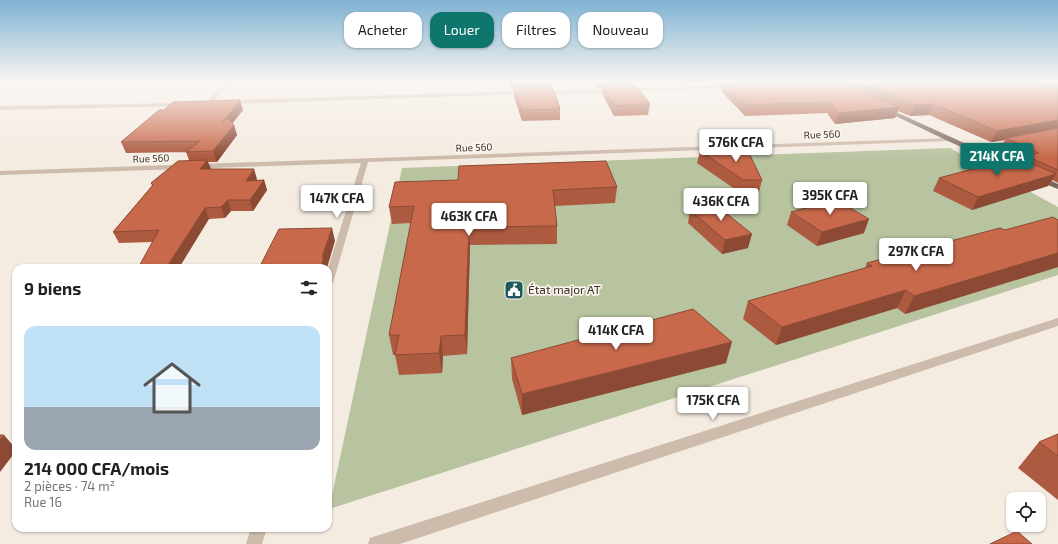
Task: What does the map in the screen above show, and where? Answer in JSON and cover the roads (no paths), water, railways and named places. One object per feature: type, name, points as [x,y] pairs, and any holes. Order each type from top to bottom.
[{"type":"main road","points":[[881,107],[950,140],[975,149],[1058,187]]},
{"type":"street","points":[[0,108],[24,107]]},
{"type":"street","points":[[975,149],[1028,139]]},
{"type":"street","name":"Rue 560","points":[[0,173],[950,140]]},
{"type":"street","points":[[332,270],[365,161]]},
{"type":"street","points":[[376,544],[1058,322]]},
{"type":"street","points":[[254,544],[257,532]]},
{"type":"place","name":"État major AT","points":[[514,290]]}]
